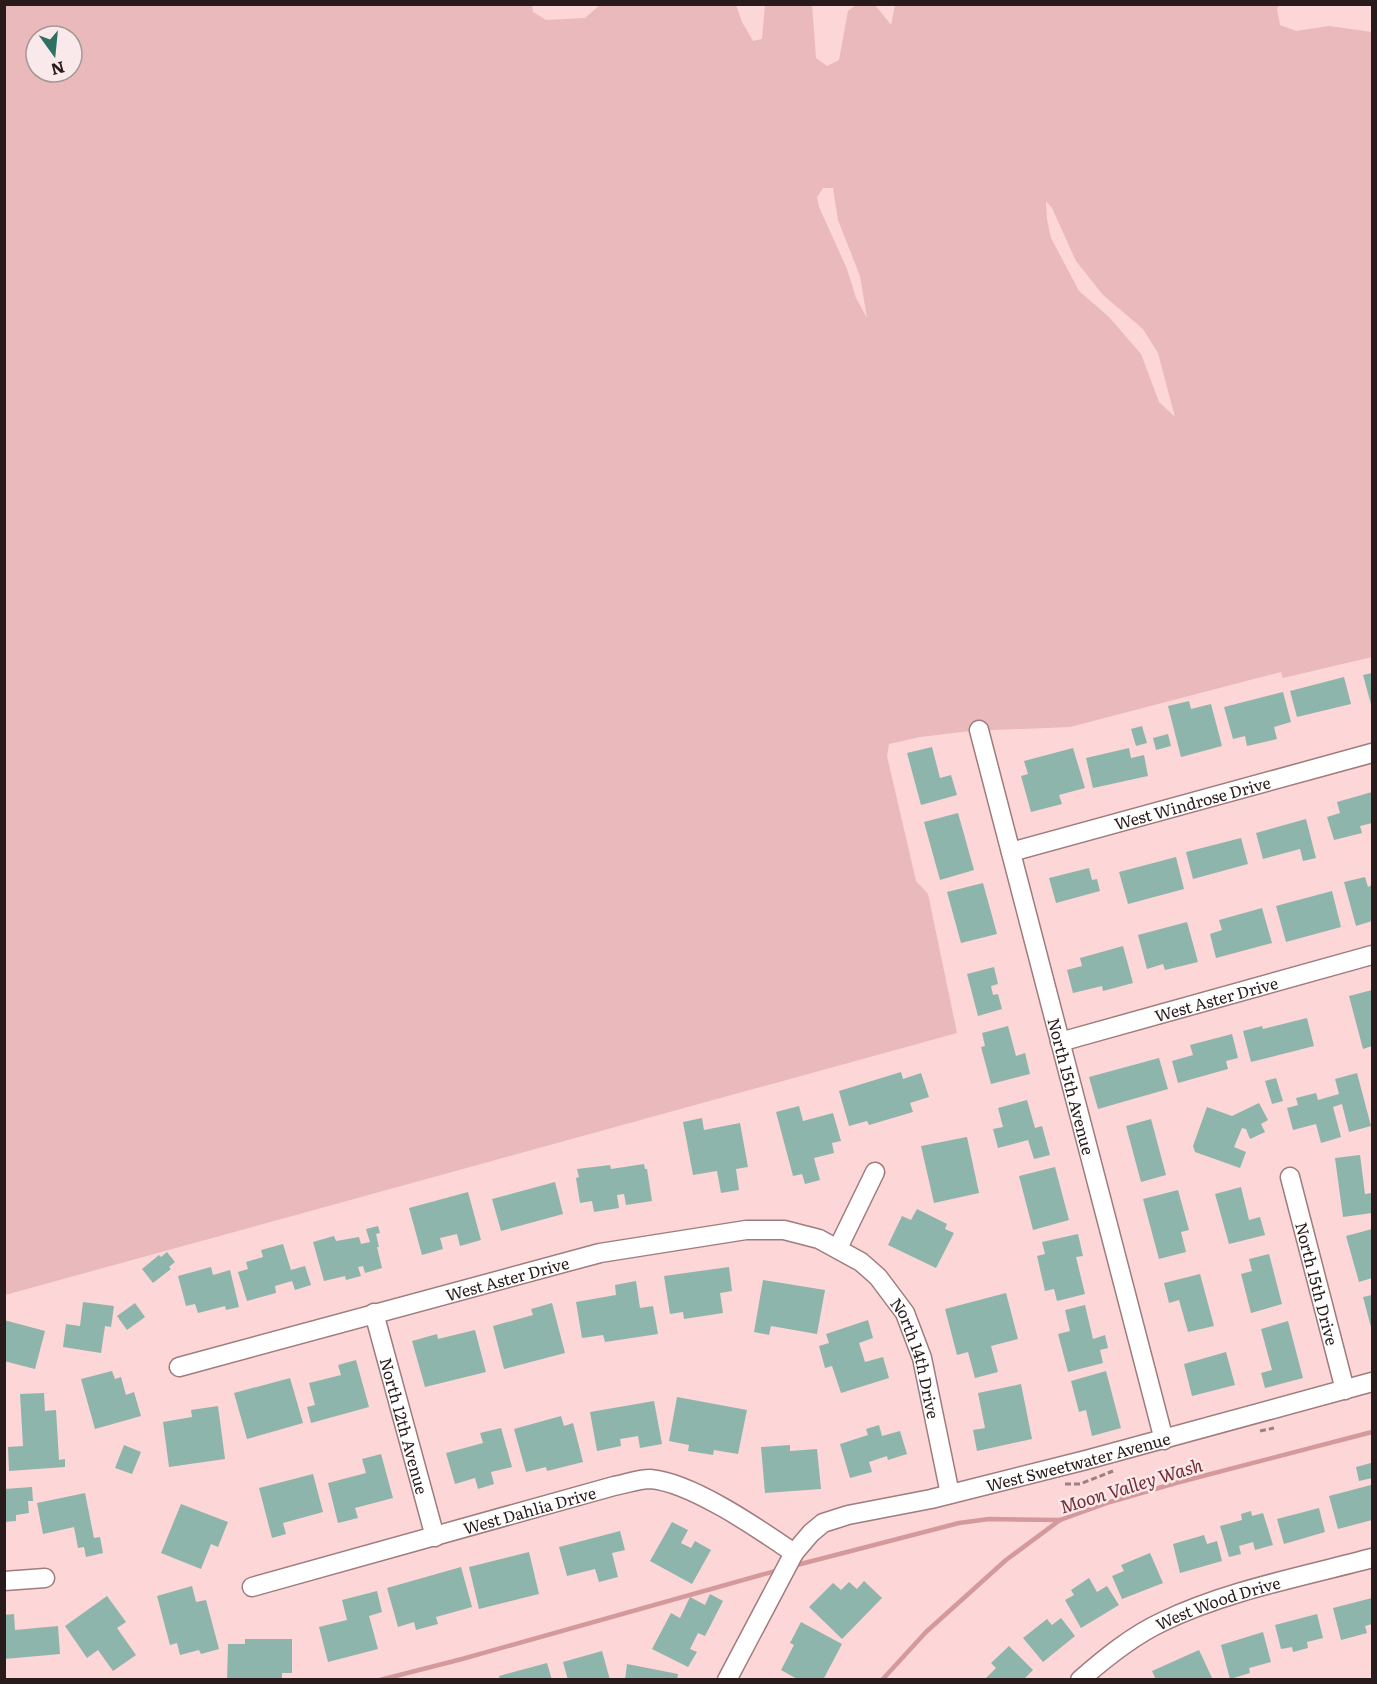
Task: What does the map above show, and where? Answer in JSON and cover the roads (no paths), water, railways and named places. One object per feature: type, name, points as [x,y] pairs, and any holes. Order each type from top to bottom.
[{"type":"street","name":"North 15th Avenue","points":[[979,730],[1164,1440]]},
{"type":"street","name":"West Windrose Drive","points":[[1011,852],[1372,753]]},
{"type":"street","name":"West Aster Drive","points":[[1060,1042],[1372,955]]},
{"type":"street","points":[[838,1248],[875,1172]]},
{"type":"street","name":"North 15th Drive","points":[[1290,1177],[1345,1390]]},
{"type":"street","name":"West Aster Drive","points":[[179,1367],[600,1253],[746,1230],[784,1230],[819,1239],[838,1248]]},
{"type":"street","name":"North 14th Drive","points":[[838,1248],[861,1262],[878,1277],[894,1297],[910,1325],[922,1358],[950,1494]]},
{"type":"street","name":"North 12th Avenue","points":[[374,1314],[435,1537]]},
{"type":"street","name":"West Sweetwater Avenue","points":[[727,1680],[793,1556],[811,1533],[834,1519],[950,1494],[1164,1440],[1372,1382]]},
{"type":"street","name":"West Dahlia Drive","points":[[252,1587],[614,1486],[648,1479],[669,1482],[693,1492],[755,1528],[793,1556]]},
{"type":"street","name":"West Wood Drive","points":[[1080,1680],[1112,1653],[1161,1622],[1197,1607],[1252,1590],[1372,1558]]},
{"type":"street","points":[[4,1581],[45,1578]]},
{"type":"waterway","name":"Moon Valley Wash","points":[[882,1680],[926,1632],[1006,1560],[1060,1520],[1110,1502],[1176,1483],[1372,1432]]},
{"type":"waterway","points":[[793,1566],[959,1523],[989,1519],[1060,1520]]},
{"type":"waterway","points":[[380,1680],[779,1570]]}]
